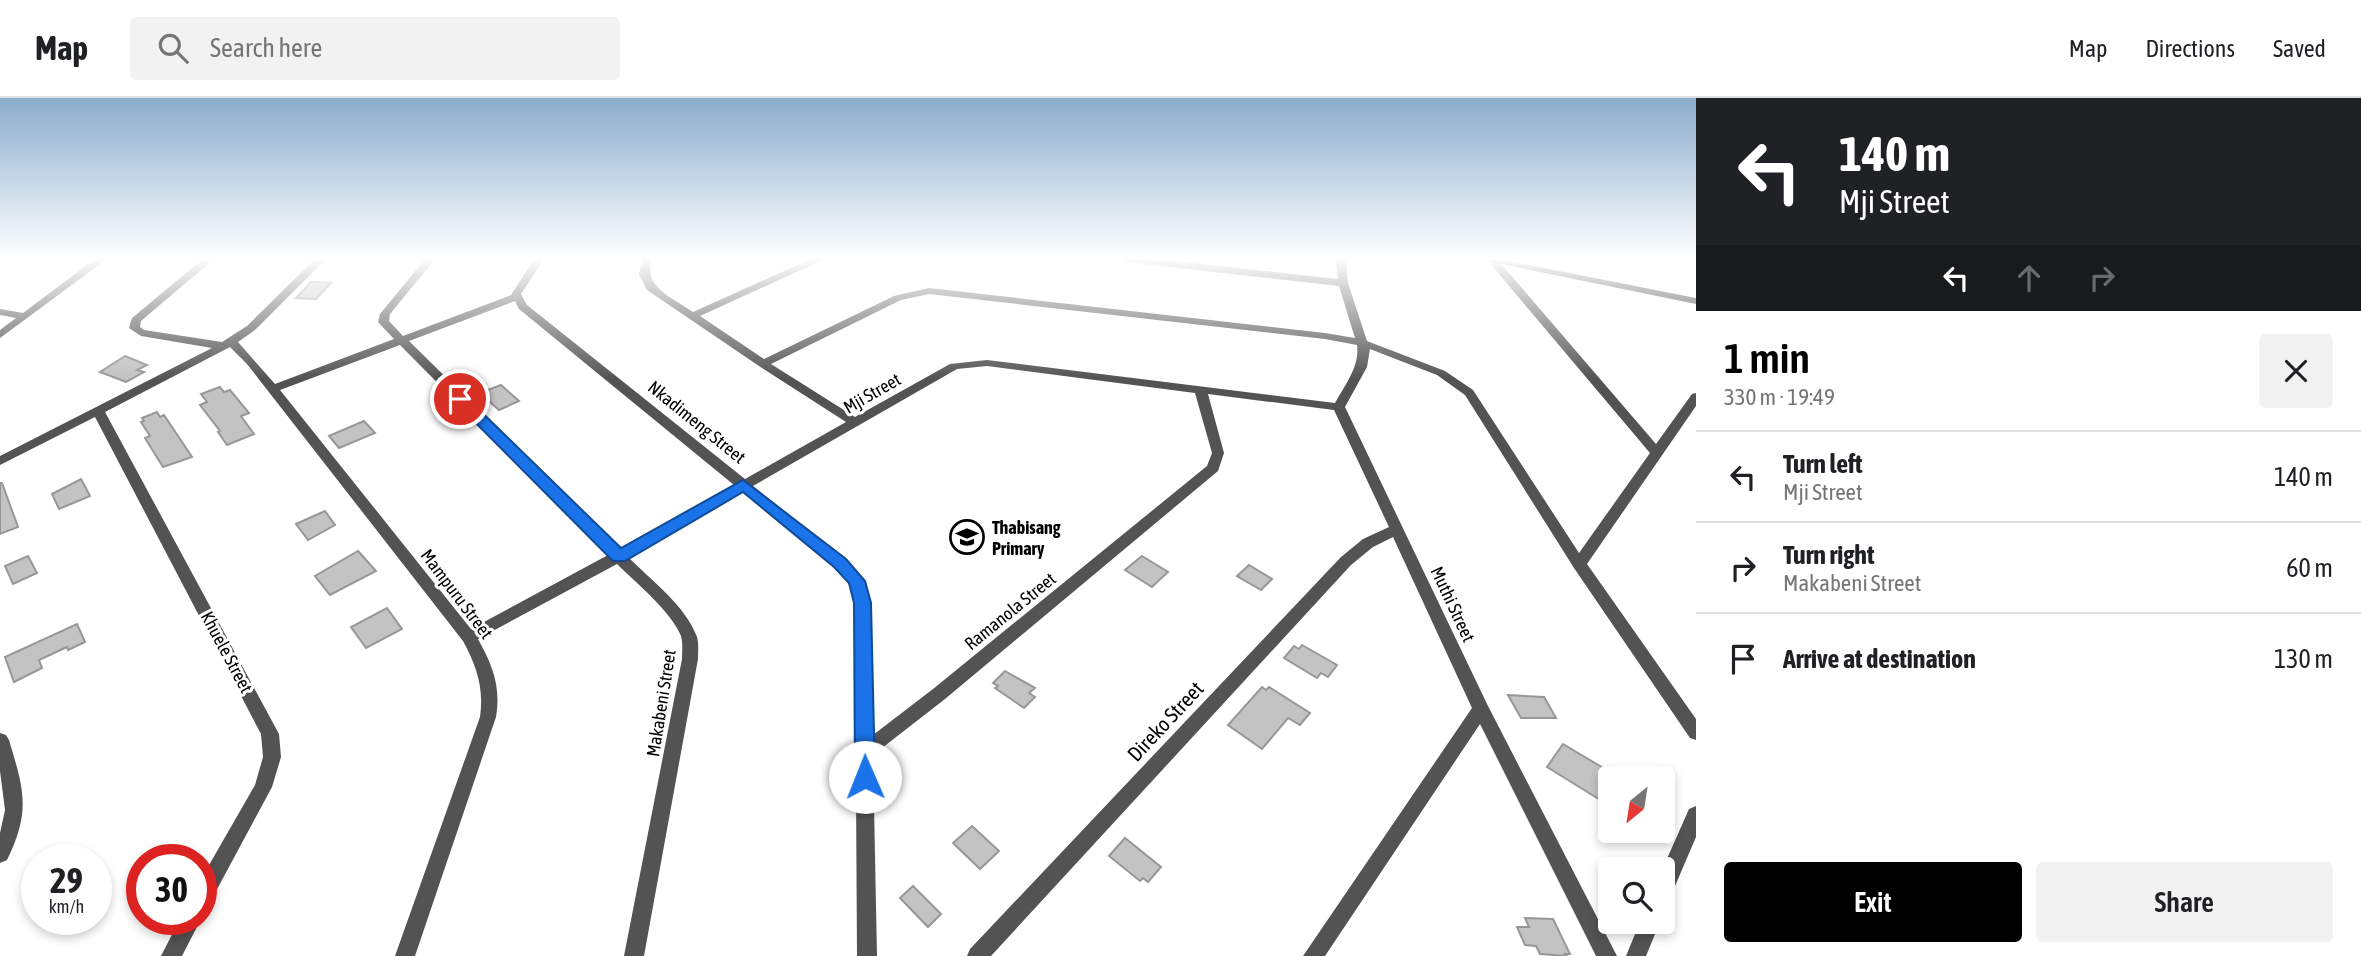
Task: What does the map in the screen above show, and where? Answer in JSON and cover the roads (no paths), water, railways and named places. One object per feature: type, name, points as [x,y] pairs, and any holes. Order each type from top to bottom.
[{"type":"street","points":[[0,335],[48,299]]},
{"type":"street","points":[[161,299],[136,320],[134,328],[141,333],[227,344]]},
{"type":"street","points":[[0,461],[227,344],[251,328],[280,299]]},
{"type":"street","name":"Makabeni Street","points":[[398,299],[383,317],[383,322],[619,556],[668,607],[682,624],[690,640],[685,690],[634,956]]},
{"type":"street","points":[[273,389],[510,299]]},
{"type":"street","name":"Nkadimeng Street","points":[[517,299],[523,307],[840,563],[857,581],[862,603],[867,956]]},
{"type":"street","points":[[669,299],[856,423]]},
{"type":"street","points":[[692,316],[730,299]]},
{"type":"street","points":[[763,364],[896,299]]},
{"type":"street","points":[[996,299],[1363,343],[1441,373],[1462,386],[1579,564],[1696,733]]},
{"type":"street","points":[[1339,407],[1364,359],[1363,343],[1348,299]]},
{"type":"street","points":[[1521,299],[1658,454]]},
{"type":"street","points":[[0,312],[25,316]]},
{"type":"street","name":"Mampuru Street","points":[[227,344],[273,389],[470,638],[488,670],[492,695],[488,718],[405,956]]},
{"type":"street","name":"Mji Street","points":[[470,638],[856,423],[945,370],[967,363],[988,363],[1339,407]]},
{"type":"street","name":"Ramanola Street","points":[[865,751],[950,685],[1213,468],[1218,453],[1201,391]]},
{"type":"street","points":[[1579,564],[1696,397]]},
{"type":"street","name":"Muthi Street","points":[[1339,407],[1482,709],[1607,956]]},
{"type":"street","name":"Khuele Street","points":[[97,409],[270,734],[272,757],[262,787],[217,870]]},
{"type":"street","name":"Direko Street","points":[[976,956],[1346,561],[1368,542],[1397,529]]},
{"type":"street","points":[[1313,956],[1482,709]]},
{"type":"street","points":[[0,740],[16,796],[13,826],[0,854]]},
{"type":"street","points":[[1675,864],[1696,815]]},
{"type":"street","points":[[1636,956],[1645,934]]},
{"type":"street","points":[[171,956],[182,935]]},
{"type":"place","name":"Thabisang Primary","points":[[967,537]]}]
